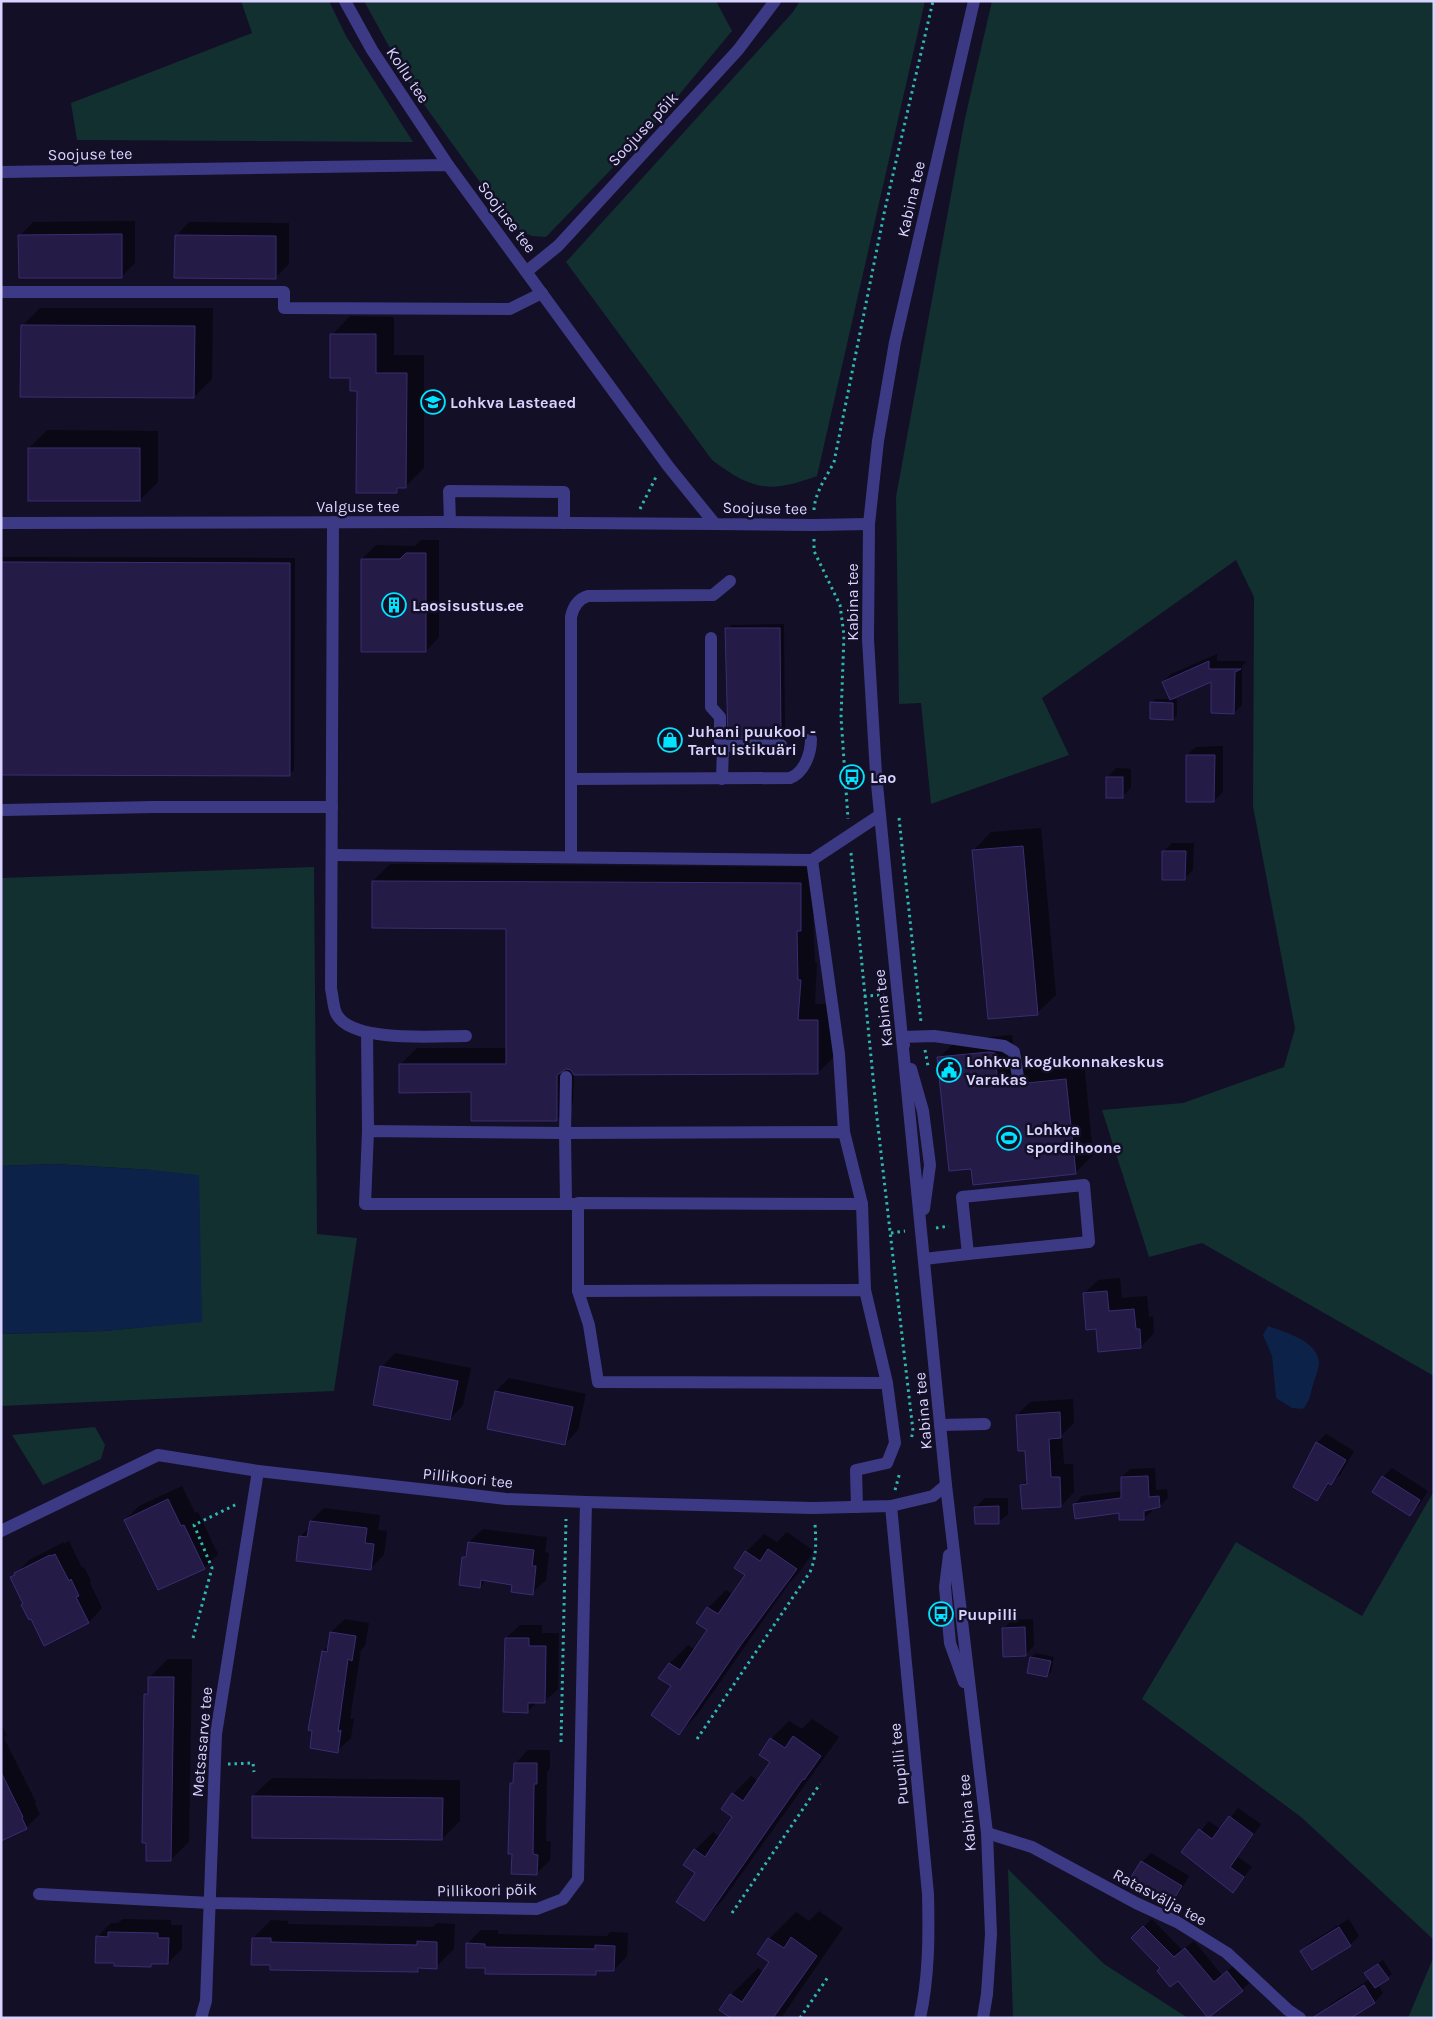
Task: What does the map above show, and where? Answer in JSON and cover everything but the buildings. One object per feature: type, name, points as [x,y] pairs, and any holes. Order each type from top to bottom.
[{"type":"street","name":"Kollu tee","points":[[346,1],[372,50],[448,165]]},
{"type":"street","name":"Soojuse põik","points":[[527,271],[558,246],[738,50],[775,1]]},
{"type":"street","name":"Kabina tee","points":[[974,1],[895,342],[878,441],[868,524],[868,639],[872,736],[940,1425],[987,1833],[991,1934],[987,1994],[983,2018]]},
{"type":"street","name":"Soojuse tee","points":[[1,172],[448,165],[668,466],[715,524],[813,526],[868,524]]},
{"type":"street","points":[[1,292],[284,292],[284,308],[510,308],[542,293]]},
{"type":"street","points":[[450,522],[448,491],[564,492],[564,523]]},
{"type":"street","name":"Valguse tee","points":[[1,522],[715,524]]},
{"type":"street","points":[[333,522],[331,989],[337,1016],[353,1030],[375,1035],[466,1036]]},
{"type":"street","points":[[571,857],[571,617],[573,607],[588,596],[713,594],[730,581]]},
{"type":"street","points":[[711,638],[711,707],[720,717],[720,742],[723,746],[722,779]]},
{"type":"street","points":[[571,779],[783,779],[797,776],[807,759],[811,739]]},
{"type":"street","points":[[723,746],[781,745]]},
{"type":"street","points":[[4,810],[154,807],[332,807]]},
{"type":"street","points":[[332,855],[812,860],[880,815]]},
{"type":"street","points":[[812,860],[839,1054],[844,1132],[862,1204],[865,1290],[887,1383],[895,1444],[887,1463],[856,1470],[858,1506]]},
{"type":"street","points":[[367,1033],[368,1131],[365,1204],[862,1204]]},
{"type":"street","points":[[902,1037],[934,1036],[1004,1046],[1014,1052],[1018,1077]]},
{"type":"street","points":[[566,1077],[565,1133],[578,1291],[589,1325],[598,1382],[887,1383]]},
{"type":"street","points":[[368,1131],[565,1133],[844,1132]]},
{"type":"street","points":[[924,1259],[1089,1242],[1084,1185],[962,1197],[968,1254]]},
{"type":"street","points":[[578,1291],[865,1290]]},
{"type":"street","points":[[940,1425],[985,1424]]},
{"type":"street","name":"Pillikoori tee","points":[[1,1531],[158,1455],[258,1470],[506,1499],[813,1508],[891,1506],[933,1496],[946,1485]]},
{"type":"street","name":"Metsasarve tee","points":[[201,2018],[206,2001],[216,1734],[258,1470]]},
{"type":"street","name":"Pillikoori põik","points":[[39,1894],[210,1903],[537,1909],[564,1898],[578,1879],[586,1502]]},
{"type":"street","name":"Puupilli tee","points":[[891,1506],[928,1894],[926,1990],[920,2018]]},
{"type":"street","name":"Ratasvälja tee","points":[[987,1833],[1032,1847],[1177,1922],[1227,1953],[1288,2010],[1300,2018]]},
{"type":"path","points":[[193,1638],[212,1568],[194,1525],[254,1497]]},
{"type":"path","points":[[697,1739],[810,1572],[816,1558],[817,1546],[813,1508]]},
{"type":"path","points":[[561,1742],[566,1519]]},
{"type":"path","points":[[215,1764],[253,1763],[254,1772]]},
{"type":"path","points":[[732,1912],[820,1784]]},
{"type":"path","points":[[800,2018],[828,1977]]},
{"type":"green space","points":[[241,1],[329,1],[346,36],[413,142],[77,140],[71,103],[252,33]]},
{"type":"green space","points":[[364,1],[716,1],[732,31],[653,126],[546,237],[532,236],[513,228],[412,88]]},
{"type":"green space","points":[[800,1],[925,1],[817,476],[774,487],[762,486],[739,478],[712,460],[566,262],[793,12]]},
{"type":"green space","points":[[992,1],[1434,1],[1434,1376],[1202,1243],[1149,1257],[1102,1110],[1183,1103],[1284,1067],[1295,1029],[1253,806],[1254,597],[1236,560],[1042,698],[1069,755],[931,804],[921,703],[899,704],[896,497],[965,118]]},
{"type":"green space","points":[[314,867],[317,1234],[357,1238],[334,1391],[1,1406],[1,1334],[104,1331],[202,1321],[152,1170],[54,1164],[1,1166],[1,878]]},
{"type":"green space","points":[[95,1427],[105,1445],[101,1459],[43,1485],[12,1435]]},
{"type":"green space","points":[[1434,1491],[1434,1940],[1301,1817],[1142,1699],[1236,1542],[1362,1616]]},
{"type":"green space","points":[[1008,1869],[1104,1964],[1188,2018],[1013,2018]]},
{"type":"green space","points":[[1434,1956],[1434,2018],[1408,2018]]},
{"type":"water","points":[[54,1164],[199,1175],[202,1322],[104,1331],[1,1334],[1,1166]]},
{"type":"water","points":[[1268,1326],[1299,1338],[1317,1354],[1319,1362],[1318,1371],[1308,1401],[1303,1409],[1292,1408],[1276,1398],[1272,1356],[1263,1335]]},
{"type":"place","name":"Lohkva Lasteaed","points":[[433,402]]},
{"type":"place","name":"Laosisustus.ee","points":[[394,605]]},
{"type":"place","name":"Juhani puukool - Tartu istikuäri","points":[[670,740]]},
{"type":"place","name":"Lao","points":[[852,777]]},
{"type":"place","name":"Lohkva kogukonnakeskus Varakas","points":[[949,1070]]},
{"type":"place","name":"Lohkva spordihoone","points":[[1009,1138]]},
{"type":"place","name":"Puupilli","points":[[941,1614]]}]
